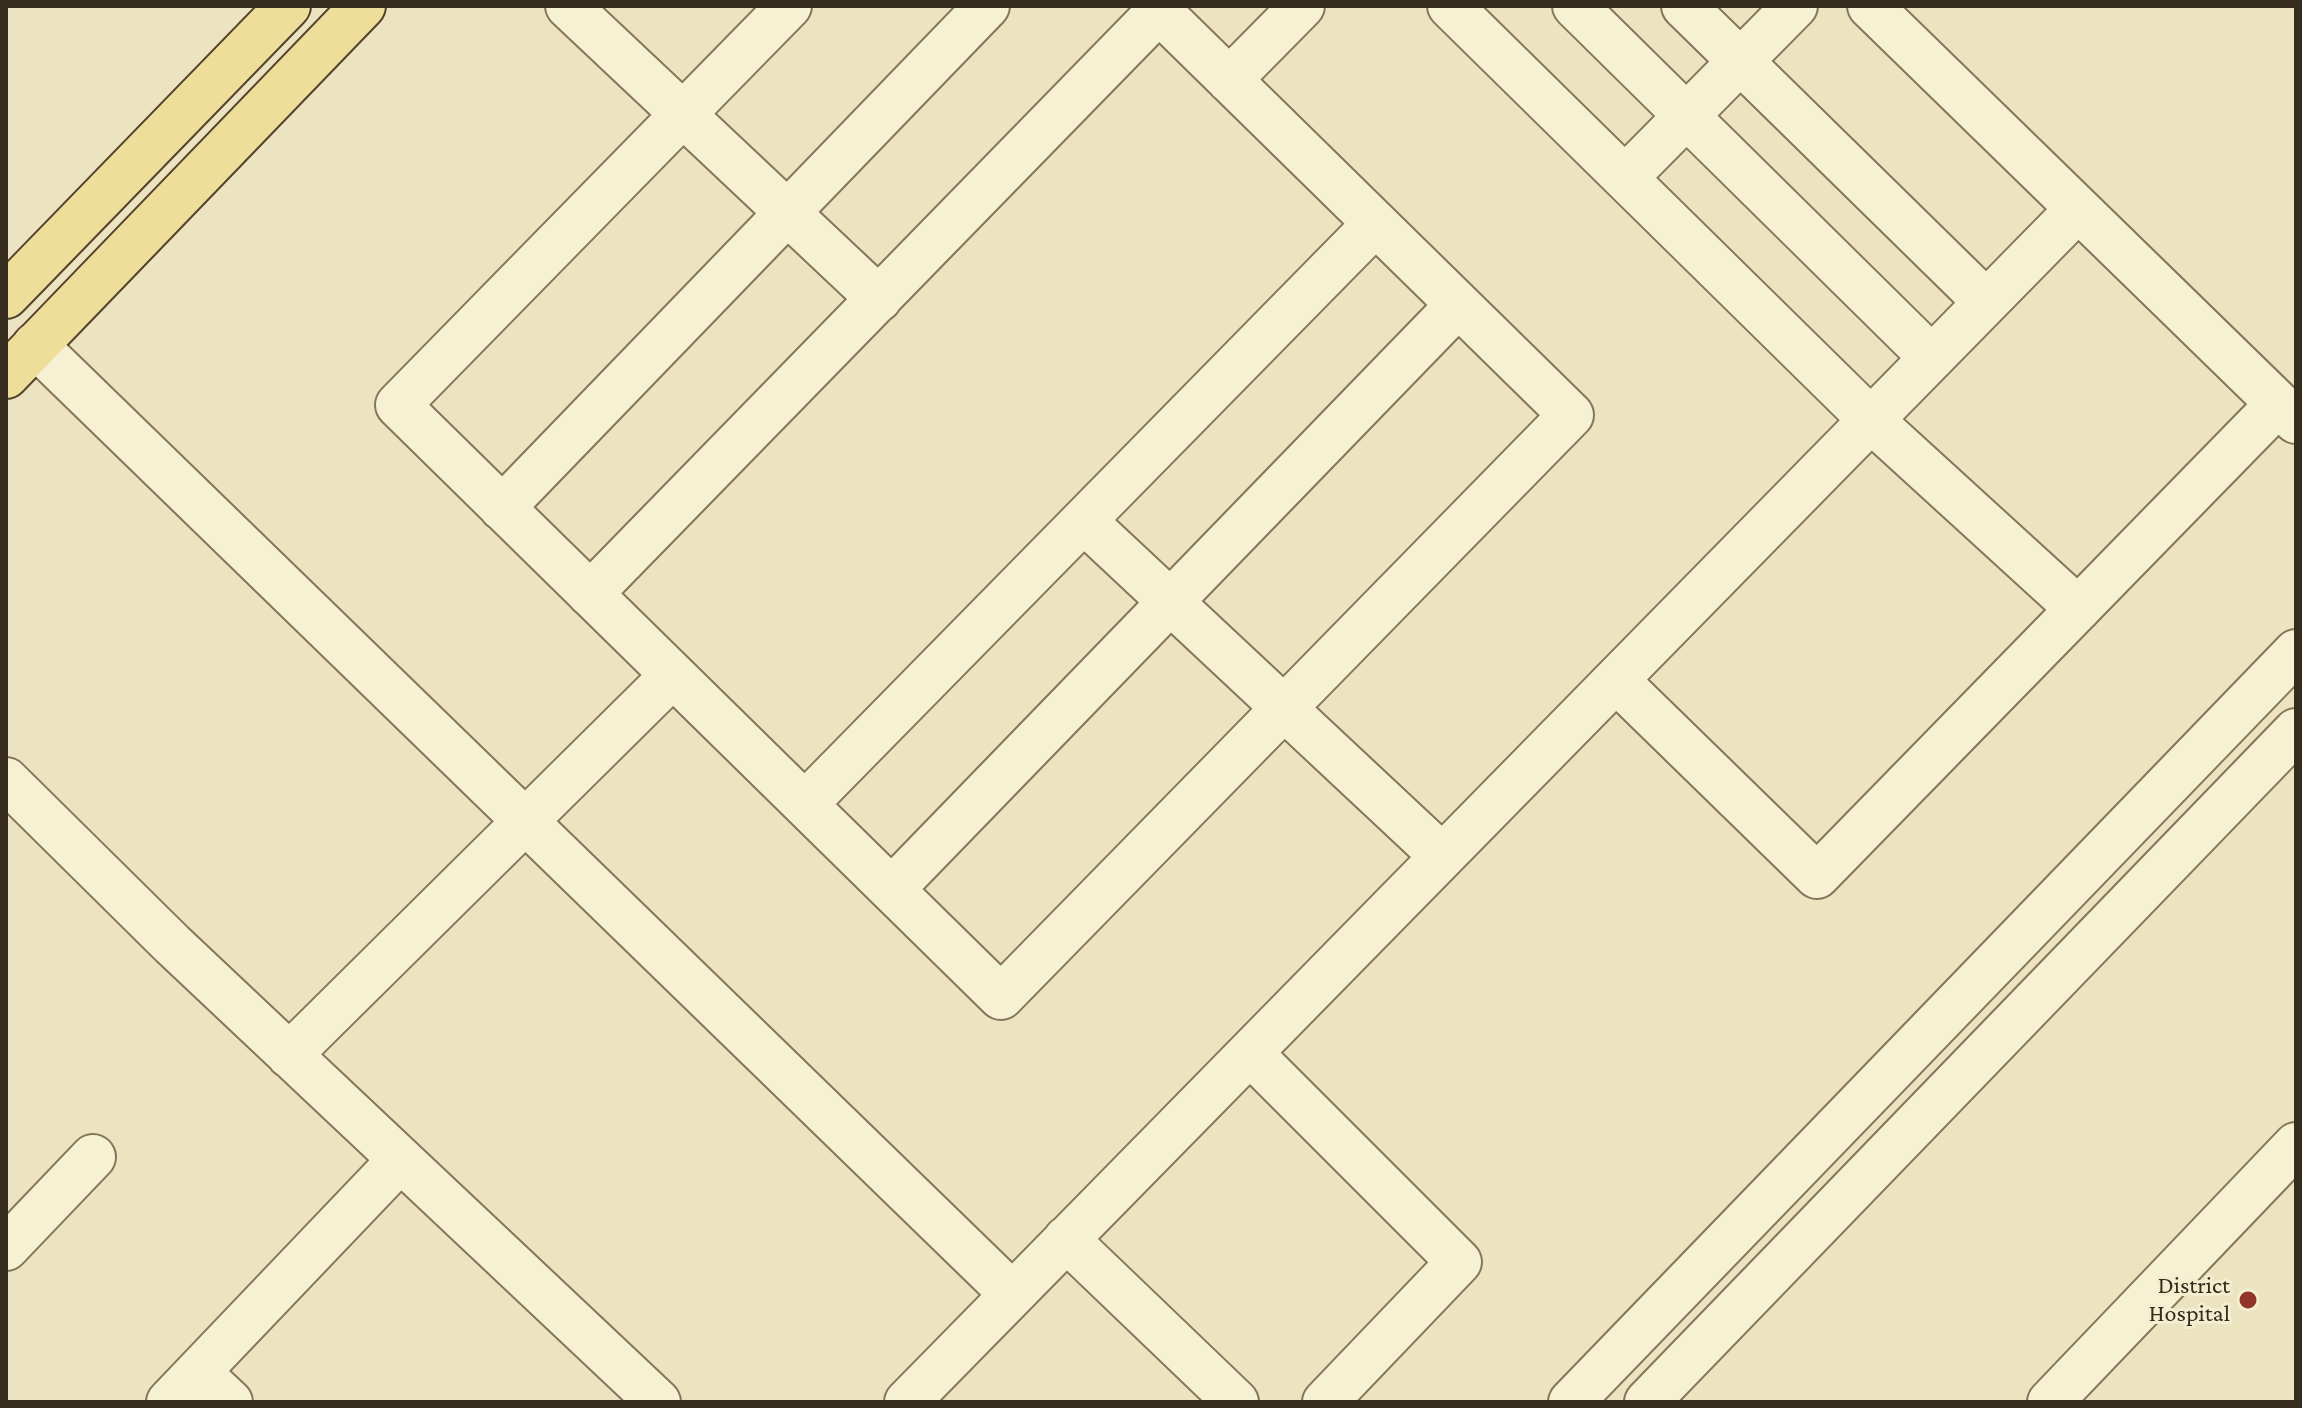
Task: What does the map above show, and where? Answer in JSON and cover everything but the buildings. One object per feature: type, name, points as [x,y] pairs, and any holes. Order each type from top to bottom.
[{"type":"main road","points":[[6,296],[288,6]]},
{"type":"main road","points":[[21,360],[363,6]]},
{"type":"street","points":[[568,6],[879,299]]},
{"type":"street","points":[[590,594],[879,299],[1156,8],[1571,415],[1001,997],[892,889],[673,675],[590,594],[502,508],[398,405],[789,6]]},
{"type":"street","points":[[502,508],[987,6]]},
{"type":"street","points":[[1229,80],[1302,6]]},
{"type":"street","points":[[1450,6],[1871,420],[2078,609]]},
{"type":"street","points":[[1575,6],[1932,358]]},
{"type":"street","points":[[1684,6],[1986,302]]},
{"type":"street","points":[[1625,178],[1795,6]]},
{"type":"street","points":[[1616,680],[1817,876],[2078,609],[2287,412],[1870,6]]},
{"type":"street","points":[[907,1402],[2078,209]]},
{"type":"street","points":[[805,804],[1375,224]]},
{"type":"street","points":[[892,889],[1458,305]]},
{"type":"street","points":[[21,360],[525,821],[1012,1294]]},
{"type":"street","points":[[1084,521],[1442,856]]},
{"type":"street","points":[[1571,1402],[2296,652]]},
{"type":"street","points":[[289,1055],[673,675]]},
{"type":"street","points":[[1647,1402],[2296,731]]},
{"type":"street","points":[[6,780],[172,944],[658,1402]]},
{"type":"street","points":[[1250,1053],[1459,1262],[1325,1402]]},
{"type":"street","points":[[2050,1402],[2296,1145]]},
{"type":"street","points":[[6,1248],[93,1157]]},
{"type":"street","points":[[230,1402],[183,1387],[400,1160]]},
{"type":"street","points":[[1066,1239],[1236,1402]]},
{"type":"place","name":"District Hospital","points":[[2248,1300]]}]
